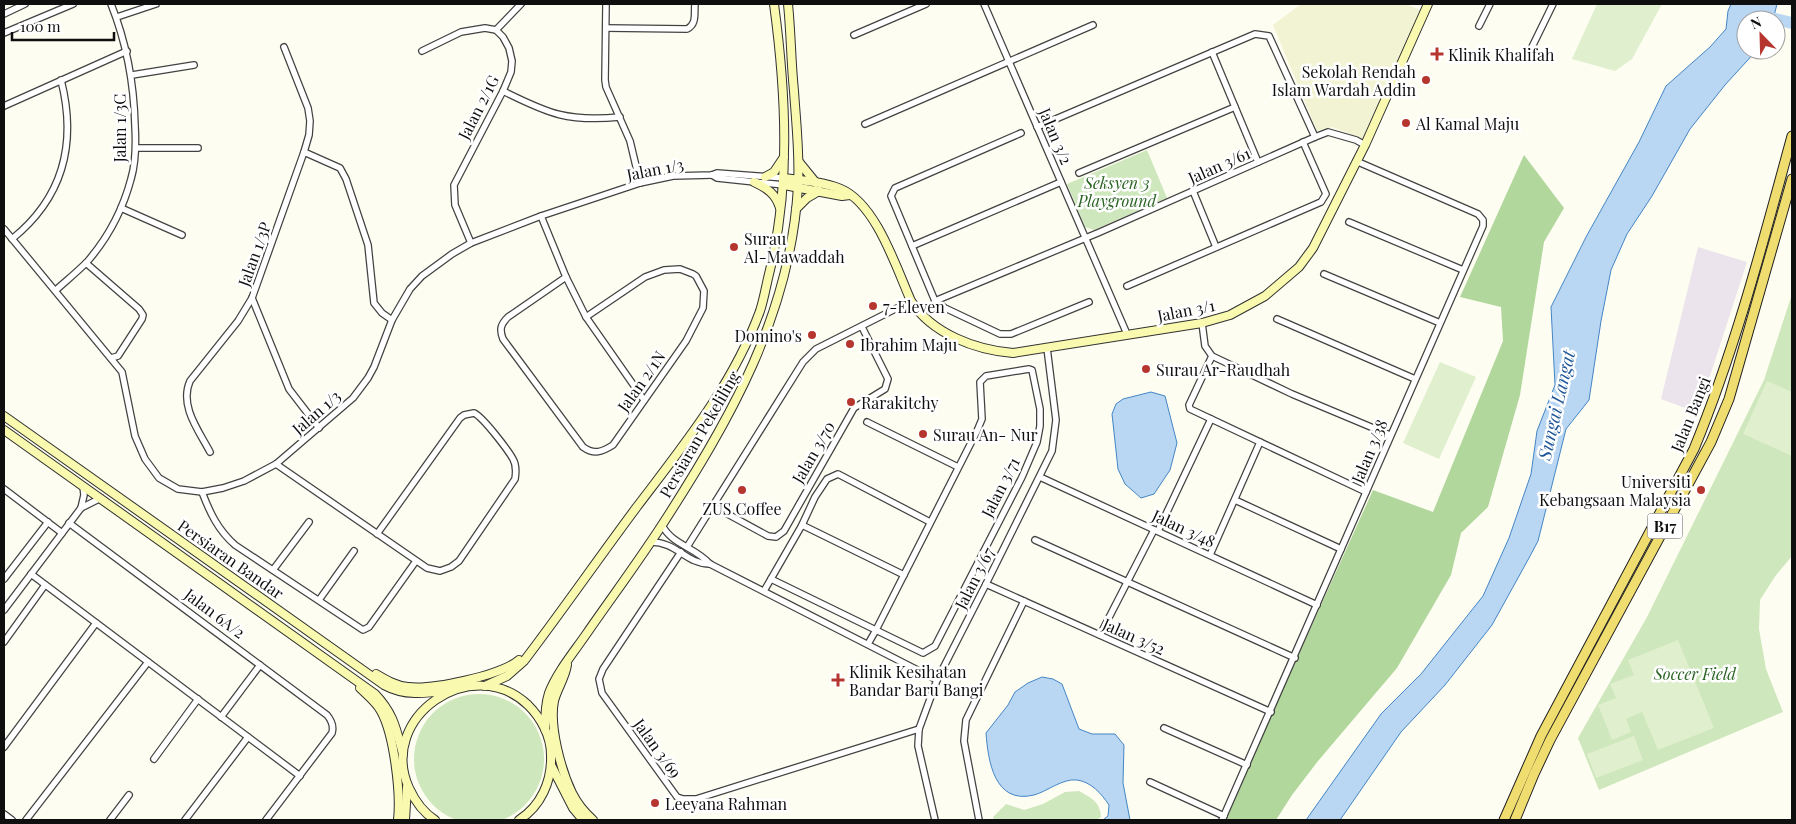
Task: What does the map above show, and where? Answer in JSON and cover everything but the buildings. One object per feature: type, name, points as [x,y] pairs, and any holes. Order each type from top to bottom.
[{"type":"main road","name":"Persiaran Pekeliling","points":[[485,686],[507,676],[524,661],[724,387],[746,345],[760,309],[779,235],[784,181],[785,157],[779,39],[774,4]]},
{"type":"main road","name":"Persiaran Pekeliling","points":[[545,729],[548,696],[552,687],[568,660],[651,542],[718,436],[762,346],[779,298],[791,245],[798,183],[788,4]]},
{"type":"main road","name":"Jalan 3/1","points":[[784,181],[843,190],[850,195],[875,220],[911,300],[918,311],[933,324],[952,336],[979,347],[1013,353],[1202,323],[1230,314],[1265,296],[1299,267],[1313,248],[1365,145],[1428,4]]},
{"type":"main road","name":"Jalan Bangi","points":[[1504,820],[1541,736],[1694,449],[1713,402],[1747,301],[1792,136]]},
{"type":"main road","points":[[765,177],[774,172],[785,157]]},
{"type":"main road","points":[[796,209],[818,187],[798,160]]},
{"type":"main road","points":[[754,182],[768,189],[775,196],[781,210]]},
{"type":"main road","name":"Jalan Bangi","points":[[1514,820],[1550,740],[1710,442],[1729,398],[1792,182]]},
{"type":"main road","points":[[1782,218],[1792,206]]},
{"type":"main road","name":"Persiaran Bandar","points":[[4,416],[393,690],[416,694],[452,690],[468,686],[485,686]]},
{"type":"main road","name":"Persiaran Bandar","points":[[4,430],[375,694],[386,706],[394,722],[403,754]]},
{"type":"main road","points":[[352,662],[395,685],[423,688],[502,671],[514,664],[536,645]]},
{"type":"main road","points":[[568,660],[566,674],[554,702],[553,714],[557,743],[566,780],[572,794],[583,811],[593,820]]},
{"type":"main road","points":[[347,675],[380,708],[388,726],[398,780],[398,820]]},
{"type":"main road","points":[[485,686],[516,696],[533,710],[545,729],[550,746],[551,765],[547,783],[539,800],[519,820]]},
{"type":"main road","points":[[435,820],[422,809],[413,797],[407,784],[403,754],[407,737],[415,720],[431,702],[452,690]]},
{"type":"main road","points":[[551,765],[573,808],[584,820]]},
{"type":"main road","points":[[405,820],[407,784]]},
{"type":"street","points":[[4,14],[25,4]]},
{"type":"street","points":[[4,33],[73,4]]},
{"type":"street","name":"Jalan 1/3C","points":[[56,290],[86,263],[103,240],[121,208],[131,178],[136,148],[132,75],[117,17],[111,4]]},
{"type":"street","points":[[117,17],[156,4]]},
{"type":"street","points":[[422,51],[461,32],[486,28],[496,30],[521,4]]},
{"type":"street","points":[[606,4],[605,80],[608,93],[630,141],[640,184]]},
{"type":"street","points":[[606,28],[687,29],[694,22],[694,4]]},
{"type":"street","points":[[854,35],[926,4]]},
{"type":"street","name":"Jalan 3/2","points":[[984,4],[1126,334]]},
{"type":"street","points":[[1479,26],[1490,4]]},
{"type":"street","points":[[1532,47],[1553,4]]},
{"type":"street","points":[[865,124],[1093,25]]},
{"type":"street","name":"Jalan 2/1G","points":[[470,243],[455,206],[454,185],[511,72],[512,61],[509,48],[503,37],[496,30]]},
{"type":"street","points":[[1037,127],[1255,34],[1269,36],[1315,137]]},
{"type":"street","name":"Jalan 1/3P","points":[[210,452],[188,408],[185,399],[186,390],[190,381],[238,321],[252,298],[309,135],[310,121],[308,108],[284,47]]},
{"type":"street","points":[[4,106],[127,51]]},
{"type":"street","points":[[1212,52],[1258,162]]},
{"type":"street","points":[[132,75],[194,65]]},
{"type":"street","points":[[12,238],[26,227],[48,200],[58,181],[64,162],[68,142],[68,120],[60,80]]},
{"type":"street","points":[[503,91],[533,106],[570,118],[620,117]]},
{"type":"street","points":[[1079,173],[1235,107]]},
{"type":"street","name":"Jalan 3/61","points":[[935,301],[1085,239],[1328,132],[1365,145]]},
{"type":"street","points":[[1021,133],[895,188],[891,196],[935,301],[945,308],[1000,334],[1011,334],[1089,302]]},
{"type":"street","points":[[1127,286],[1321,202],[1326,194],[1303,142]]},
{"type":"street","points":[[136,148],[198,148]]},
{"type":"street","points":[[304,152],[340,168],[346,179],[368,245],[374,303],[382,313],[392,320]]},
{"type":"street","name":"Jalan 3/38","points":[[1223,818],[1483,226],[1483,220],[1478,214],[1356,161]]},
{"type":"street","name":"Jalan 1/3","points":[[4,229],[122,372],[135,436],[145,459],[159,478],[178,489],[202,492],[244,481],[276,464],[353,398],[374,367],[392,320],[410,288],[437,264],[470,243],[541,216],[640,184],[673,176],[712,175],[717,173],[765,177],[784,181]]},
{"type":"street","name":"Jalan 1/3","points":[[712,175],[717,178],[754,182],[784,181]]},
{"type":"street","points":[[1780,180],[1792,182]]},
{"type":"street","points":[[912,246],[1060,182]]},
{"type":"street","points":[[1193,191],[1216,247]]},
{"type":"street","points":[[121,208],[182,235]]},
{"type":"street","points":[[541,216],[566,278],[586,317],[644,400]]},
{"type":"street","points":[[1349,222],[1463,270]]},
{"type":"street","points":[[86,263],[142,313],[142,319],[118,356],[111,358]]},
{"type":"street","name":"Jalan 2/1N","points":[[566,278],[508,317],[503,322],[501,328],[502,338],[583,447],[588,451],[600,452],[613,445],[686,341],[703,308],[704,291],[696,276],[680,269],[658,272],[645,277],[586,317]]},
{"type":"street","points":[[1324,274],[1440,323]]},
{"type":"street","points":[[252,298],[289,389],[319,428]]},
{"type":"street","points":[[687,547],[803,362],[816,349],[862,327],[911,300]]},
{"type":"street","points":[[1277,318],[1416,379]]},
{"type":"street","points":[[1202,323],[1205,346],[1212,356],[1292,394],[1390,436]]},
{"type":"street","name":"Jalan 3/70","points":[[713,506],[768,536],[776,536],[784,531],[854,408],[885,389],[888,379],[862,327]]},
{"type":"street","name":"Jalan 3/67","points":[[935,820],[918,746],[919,729],[937,680],[1052,451],[1056,420],[1047,348]]},
{"type":"street","points":[[1212,356],[1189,405],[1190,409],[1366,492]]},
{"type":"street","name":"Jalan 3/71","points":[[876,630],[923,654],[935,646],[1022,477],[1037,442],[1040,426],[1040,408],[1032,370],[986,376],[980,382],[982,419],[958,467]]},
{"type":"street","points":[[276,464],[416,561],[431,570],[440,571],[451,567],[459,561],[515,479],[514,460],[482,419],[474,414],[464,415],[460,418],[378,534]]},
{"type":"street","points":[[1100,635],[1156,531],[1211,420]]},
{"type":"street","points":[[867,422],[958,467],[868,644]]},
{"type":"street","points":[[1210,555],[1260,442]]},
{"type":"street","points":[[764,591],[826,479],[838,474],[930,522]]},
{"type":"street","name":"Jalan 3/48","points":[[1040,478],[1317,604]]},
{"type":"street","points":[[81,508],[84,495],[83,485]]},
{"type":"street","points":[[4,490],[62,533]]},
{"type":"street","points":[[202,492],[214,520],[226,537],[363,630],[369,627],[416,561]]},
{"type":"street","points":[[4,610],[81,508],[101,498]]},
{"type":"street","points":[[1234,500],[1341,549]]},
{"type":"street","points":[[4,579],[48,522]]},
{"type":"street","points":[[273,570],[309,522]]},
{"type":"street","name":"Jalan 6A/2","points":[[69,523],[327,715],[334,728],[332,733],[300,776]]},
{"type":"street","points":[[662,525],[669,537],[703,556],[710,564],[937,680]]},
{"type":"street","points":[[802,525],[904,575]]},
{"type":"street","points":[[1035,540],[1294,658]]},
{"type":"street","points":[[651,542],[667,544],[699,564],[710,564]]},
{"type":"street","points":[[319,600],[354,551]]},
{"type":"street","name":"Jalan 3/69","points":[[682,552],[603,669],[599,679],[602,693],[678,797],[696,799],[919,729]]},
{"type":"street","points":[[30,574],[300,776],[266,820]]},
{"type":"street","points":[[771,579],[876,630]]},
{"type":"street","name":"Jalan 3/52","points":[[986,584],[1271,712]]},
{"type":"street","points":[[4,642],[46,585]]},
{"type":"street","points":[[979,820],[964,741],[966,720],[1024,601]]},
{"type":"street","points":[[4,747],[96,623]]},
{"type":"street","points":[[26,820],[148,662]]},
{"type":"street","points":[[221,717],[260,664]]},
{"type":"street","points":[[154,759],[198,699]]},
{"type":"street","points":[[1164,728],[1247,765]]},
{"type":"street","points":[[185,820],[248,737]]},
{"type":"street","points":[[1150,782],[1223,818]]},
{"type":"street","points":[[110,820],[129,795]]},
{"type":"street","points":[[4,814],[12,820]]},
{"type":"shaded area","points":[[1698,247],[1747,262],[1698,413],[1661,399]]},
{"type":"green space","points":[[1301,4],[1405,4],[1421,10],[1363,139],[1332,127],[1317,131],[1273,25]]},
{"type":"green space","points":[[1597,4],[1662,4],[1632,59],[1615,71],[1572,59]]},
{"type":"green space","name":"Seksyen 3 Playground","points":[[1147,150],[1167,198],[1094,230],[1085,227],[1067,184]]},
{"type":"green space","points":[[1524,155],[1564,208],[1544,242],[1520,395],[1488,507],[1461,533],[1451,575],[1397,668],[1318,761],[1276,820],[1224,820],[1373,490],[1433,512],[1503,341],[1501,307],[1460,297]]},
{"type":"green space","name":"Soccer Field","points":[[1792,294],[1792,556],[1776,575],[1760,600],[1759,629],[1766,669],[1783,712],[1599,790],[1578,738],[1647,617],[1764,380]]},
{"type":"green space","points":[[1440,362],[1476,377],[1439,459],[1403,443]]},
{"type":"green space","points":[[1767,381],[1792,392],[1792,456],[1743,434]]},
{"type":"green space","points":[[1678,640],[1714,728],[1658,750],[1642,712],[1626,719],[1631,732],[1612,740],[1598,705],[1616,698],[1610,684],[1634,675],[1628,660]]},
{"type":"green space","points":[[479,694],[504,699],[525,713],[539,734],[544,759],[539,784],[525,805],[504,819],[479,824],[454,819],[433,805],[419,784],[414,759],[419,734],[433,713],[454,699]]},
{"type":"green space","points":[[1634,736],[1643,760],[1596,778],[1587,754]]},
{"type":"green space","points":[[1079,791],[1097,804],[1101,817],[1096,820],[994,820],[993,817],[1006,804],[1024,810],[1043,804],[1065,792]]},
{"type":"water","name":"Sungai Langat","points":[[1731,4],[1777,4],[1776,10],[1736,10],[1736,60],[1748,60],[1690,129],[1652,196],[1627,234],[1611,270],[1589,400],[1566,429],[1538,541],[1492,625],[1445,685],[1401,732],[1340,820],[1306,820],[1381,714],[1421,674],[1483,596],[1509,538],[1531,474],[1537,431],[1555,385],[1551,307],[1586,237],[1639,142],[1666,86],[1710,47],[1726,29],[1728,11]]},
{"type":"water","points":[[1151,392],[1165,396],[1177,443],[1170,470],[1154,494],[1141,498],[1125,484],[1118,469],[1112,414],[1116,404],[1123,399]]},
{"type":"water","points":[[1042,677],[1053,679],[1062,684],[1079,729],[1092,734],[1115,734],[1124,745],[1123,783],[1130,820],[1103,820],[1108,816],[1109,805],[1103,796],[1082,781],[1066,781],[1034,795],[1021,796],[1010,793],[1002,787],[996,778],[989,755],[986,733],[1008,705],[1015,692],[1028,683]]},
{"type":"waterway","points":[[1786,22],[1792,23]]},
{"type":"place","name":"Klinik Khalifah","points":[[1437,54]]},
{"type":"place","name":"Sekolah Rendah Islam Wardah Addin","points":[[1426,80]]},
{"type":"place","name":"Al Kamal Maju","points":[[1406,123]]},
{"type":"place","name":"Surau Al-Mawaddah","points":[[734,247]]},
{"type":"place","name":"7-Eleven","points":[[873,306]]},
{"type":"place","name":"Domino's","points":[[812,335]]},
{"type":"place","name":"Ibrahim Maju","points":[[850,344]]},
{"type":"place","name":"Surau Ar-Raudhah","points":[[1146,369]]},
{"type":"place","name":"Rarakitchy","points":[[851,402]]},
{"type":"place","name":"Surau An- Nur","points":[[923,434]]},
{"type":"place","name":"ZUS Coffee","points":[[742,490]]},
{"type":"place","name":"Universiti Kebangsaan Malaysia","points":[[1701,490]]},
{"type":"place","name":"Klinik Kesihatan Bandar Baru Bangi","points":[[838,680]]},
{"type":"place","name":"Leeyana Rahman","points":[[655,803]]}]
